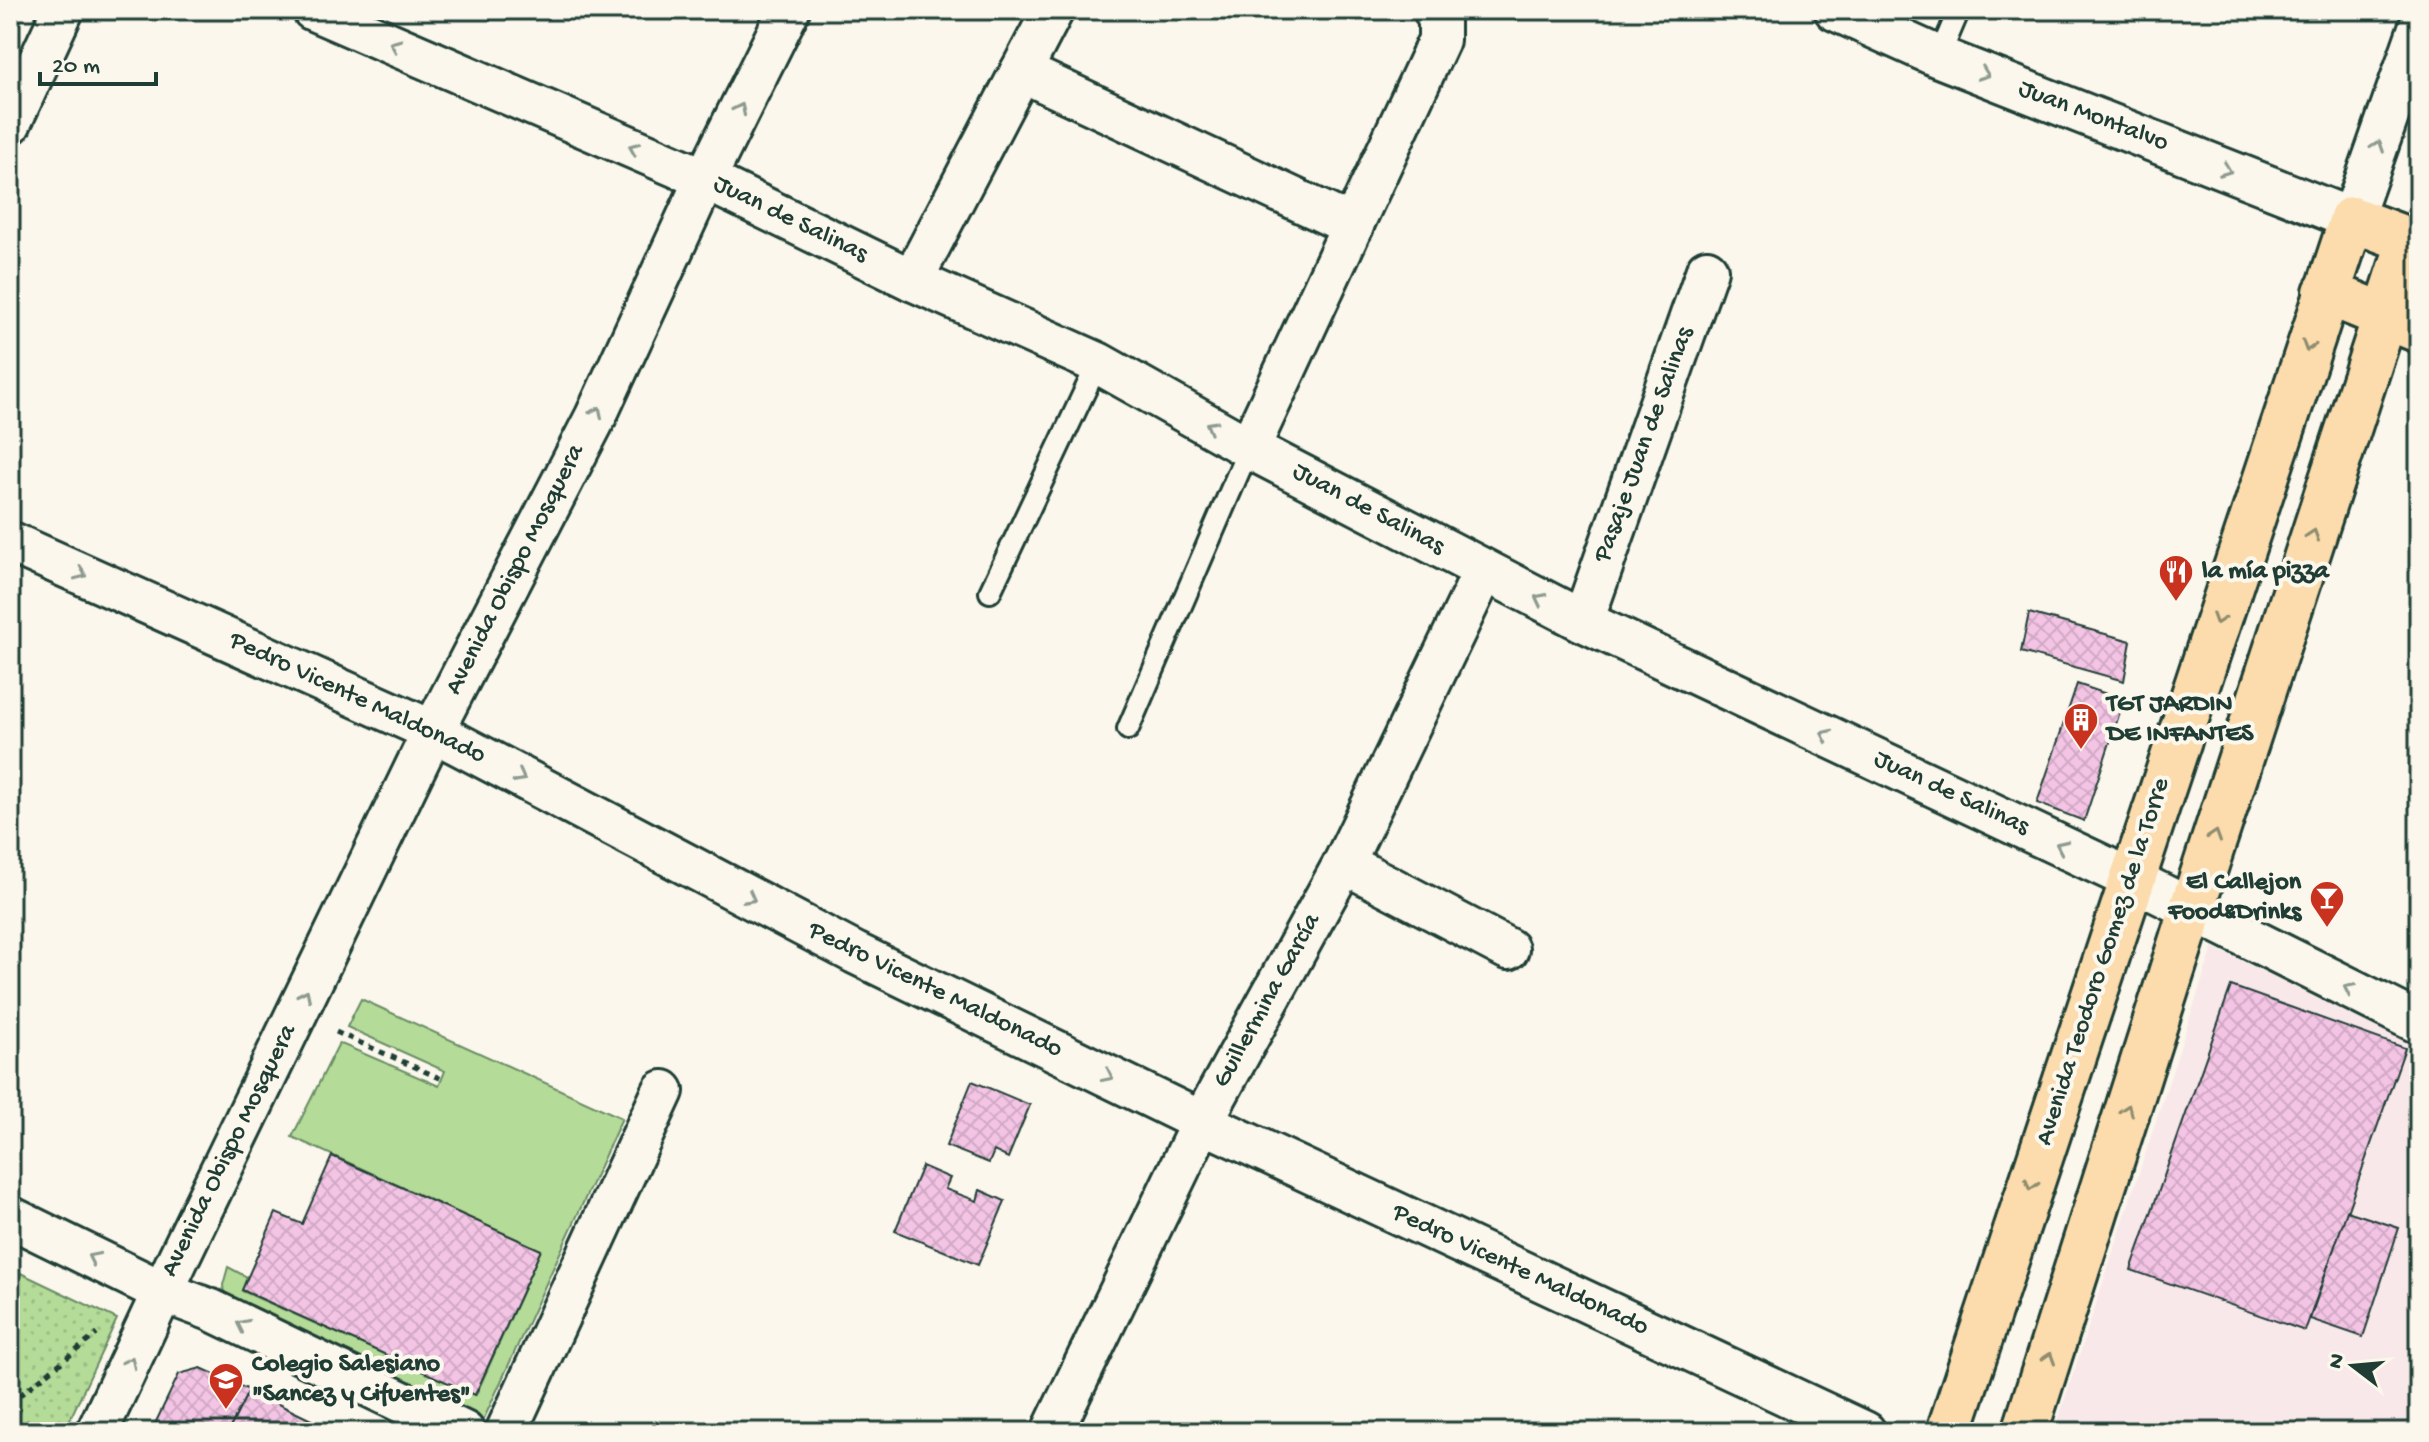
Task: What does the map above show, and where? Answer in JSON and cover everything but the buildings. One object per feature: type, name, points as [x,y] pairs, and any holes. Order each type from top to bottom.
[{"type":"main road","points":[[2025,1432],[2191,911],[2402,323],[2414,242],[2352,219]]},
{"type":"main road","name":"Avenida Teodoro Gomez de la Torre","points":[[1949,1432],[2352,219]]},
{"type":"main road","points":[[2326,292],[2402,323]]},
{"type":"street","points":[[10,124],[63,10]]},
{"type":"street","name":"Juan de Salinas","points":[[313,10],[705,179],[912,280],[1098,363],[1249,448],[1583,621],[2131,879],[2419,1023]]},
{"type":"street","name":"Avenida Obispo Mosquera","points":[[97,1432],[433,731],[595,418],[705,179],[789,10]]},
{"type":"street","points":[[912,280],[1053,10]]},
{"type":"street","name":"Juan Montalvo","points":[[1835,10],[1939,57],[2352,219]]},
{"type":"street","points":[[1249,448],[1353,226],[1436,25]]},
{"type":"street","points":[[2352,219],[2419,28]]},
{"type":"street","points":[[1021,71],[1353,226]]},
{"type":"street","name":"Pasaje Juan de Salinas","points":[[1583,621],[1707,270]]},
{"type":"street","name":"Pedro Vicente Maldonado","points":[[10,542],[433,731],[855,953],[1202,1122],[1865,1432]]},
{"type":"street","name":"Guillermina García","points":[[1052,1432],[1202,1122],[1344,863],[1484,571]]},
{"type":"street","points":[[1344,863],[1508,949]]},
{"type":"street","points":[[506,1432],[663,1091]]},
{"type":"street","points":[[10,1217],[464,1432]]},
{"type":"lane","points":[[1939,57],[1959,10]]},
{"type":"lane","points":[[990,592],[1098,363]]},
{"type":"lane","points":[[1128,729],[1249,448]]},
{"type":"path","points":[[336,1032],[442,1079]]},
{"type":"path","points":[[10,1403],[105,1329]]},
{"type":"shaded area","points":[[2213,947],[2419,1048],[2419,1432],[2054,1432]]},
{"type":"green space","points":[[361,999],[622,1118],[482,1423],[237,1307],[224,1295],[223,1285],[228,1267],[247,1277],[242,1291],[476,1395],[541,1250],[292,1137],[339,1043],[439,1086],[445,1071],[347,1027]]},
{"type":"green space","points":[[10,1268],[117,1319],[64,1432],[10,1432]]},
{"type":"place","name":"la mía pizza","points":[[2176,603]]},
{"type":"place","name":"TGT JARDIN DE INFANTES","points":[[2081,751]]},
{"type":"place","name":"El Callejon Food&Drinks","points":[[2327,929]]},
{"type":"place","name":"Colegio Salesiano \"Sancez y Cifuentes\"","points":[[226,1411]]}]
